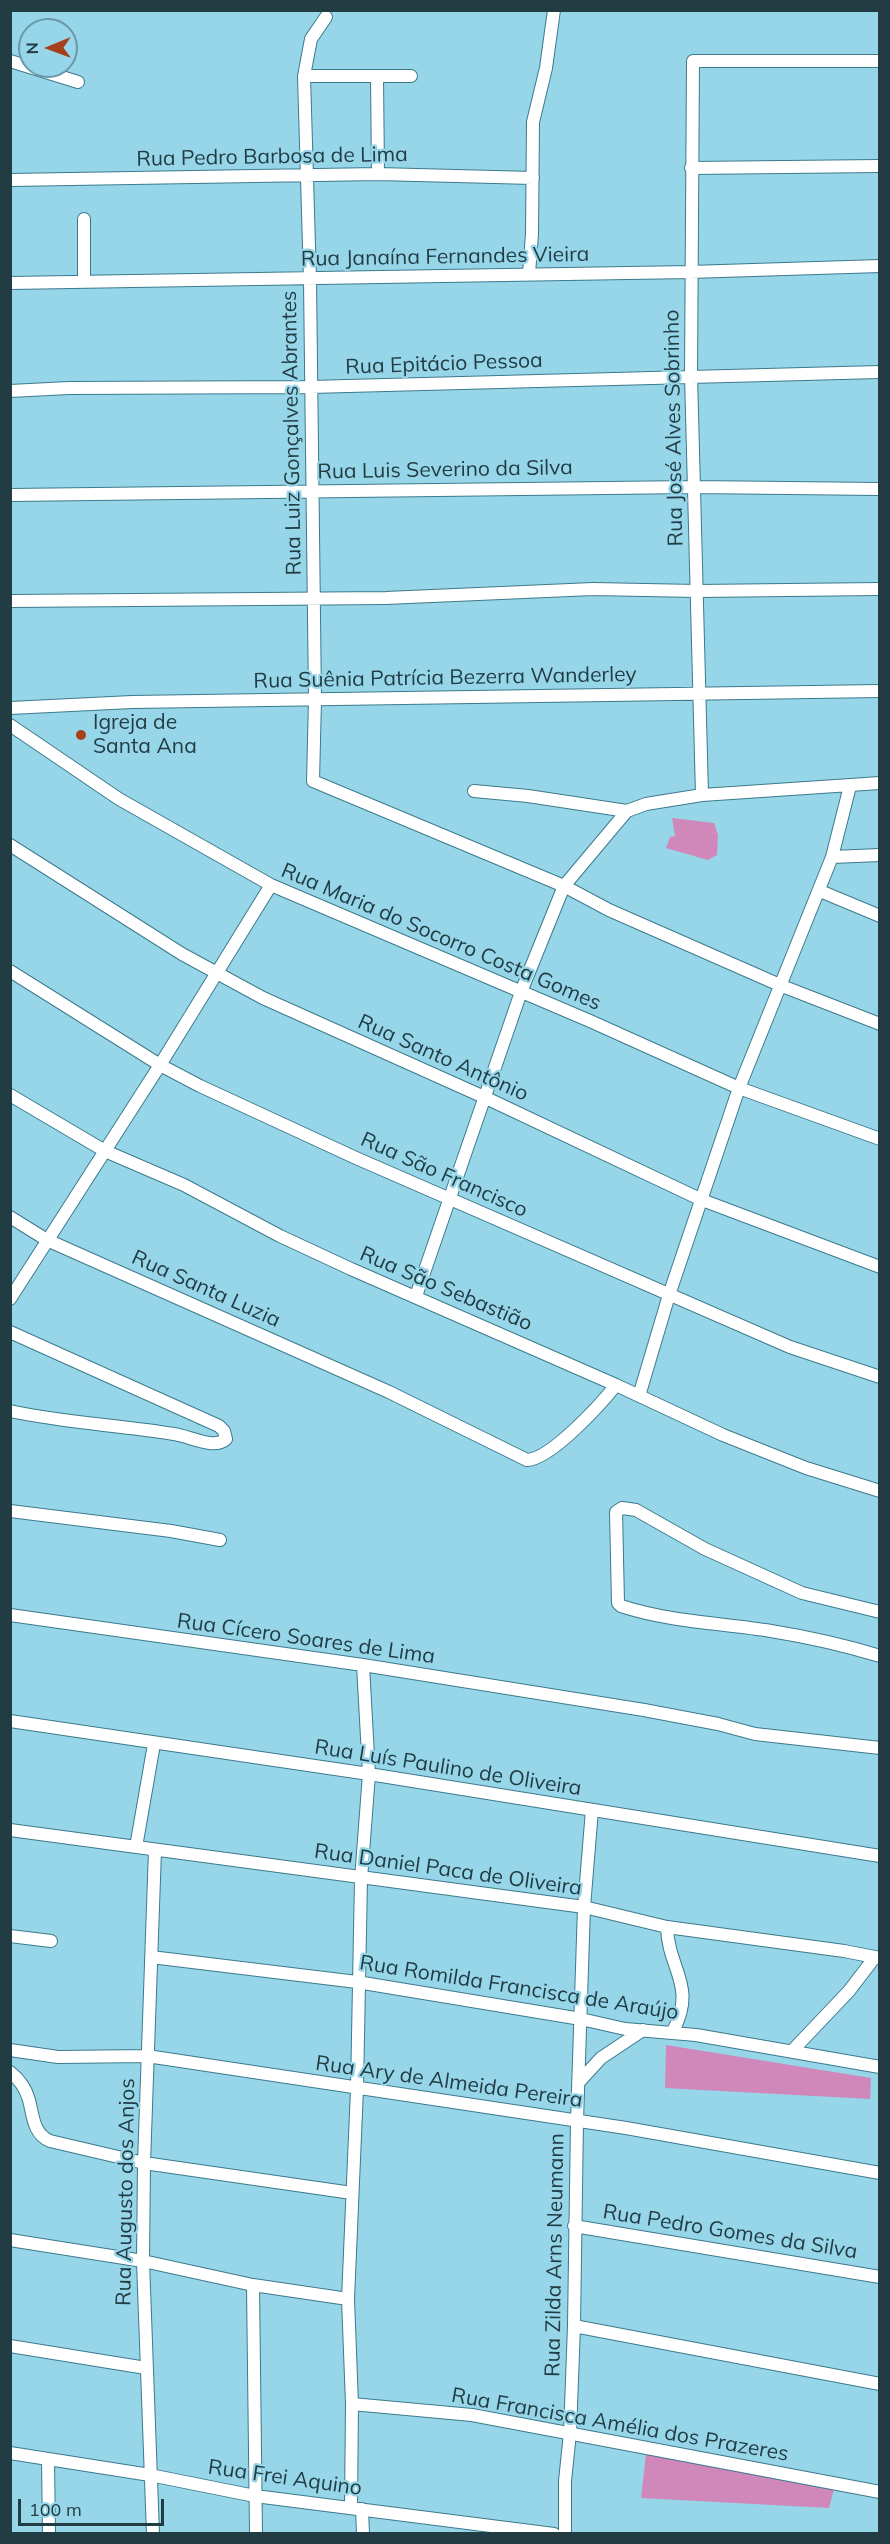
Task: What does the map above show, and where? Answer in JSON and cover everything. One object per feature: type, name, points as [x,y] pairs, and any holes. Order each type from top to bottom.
[{"type":"street","points":[[529,274],[533,122],[546,68],[554,10]]},
{"type":"street","name":"Rua Luiz Gonçalves Abrantes","points":[[326,17],[310,39],[304,76],[310,280],[315,700],[313,782],[564,886]]},
{"type":"street","points":[[10,61],[78,82]]},
{"type":"street","name":"Rua José Alves Sobrinho","points":[[702,795],[691,375],[693,61],[879,61]]},
{"type":"street","points":[[304,76],[411,76]]},
{"type":"street","points":[[377,76],[378,174]]},
{"type":"street","points":[[691,168],[879,166]]},
{"type":"street","name":"Rua Pedro Barbosa de Lima","points":[[10,180],[378,174],[533,178]]},
{"type":"street","points":[[84,219],[84,282]]},
{"type":"street","name":"Rua Janaína Fernandes Vieira","points":[[10,283],[310,280],[879,266]]},
{"type":"street","name":"Rua Epitácio Pessoa","points":[[10,392],[69,388],[310,387],[691,375],[879,372]]},
{"type":"street","name":"Rua Luis Severino da Silva","points":[[10,495],[693,487],[879,489]]},
{"type":"street","points":[[10,601],[386,598],[593,589],[697,591],[879,589]]},
{"type":"street","name":"Rua Suênia Patrícia Bezerra Wanderley","points":[[10,708],[132,702],[879,691]]},
{"type":"street","name":"Rua Maria do Socorro Costa Gomes","points":[[10,725],[119,799],[271,885],[739,1088],[879,1139]]},
{"type":"street","points":[[474,791],[528,796],[627,811],[646,804],[702,795],[879,783]]},
{"type":"street","points":[[639,1396],[669,1295],[739,1088],[832,857],[850,786]]},
{"type":"street","points":[[416,1296],[521,992],[564,886],[627,811]]},
{"type":"street","name":"Rua Santo Antônio","points":[[10,845],[216,975],[484,1097],[702,1200],[879,1268]]},
{"type":"street","points":[[832,857],[879,855]]},
{"type":"street","points":[[10,1299],[160,1065],[271,885]]},
{"type":"street","points":[[564,886],[609,910],[782,986],[879,1024]]},
{"type":"street","points":[[820,891],[879,916]]},
{"type":"street","name":"Rua São Francisco","points":[[10,971],[160,1065],[264,1116],[790,1347],[879,1377]]},
{"type":"street","name":"Rua São Sebastião","points":[[10,1095],[105,1151],[184,1185],[280,1236],[351,1269],[616,1385],[723,1435],[806,1468],[879,1491]]},
{"type":"street","name":"Rua Santa Luzia","points":[[10,1217],[47,1240],[389,1392],[527,1460],[547,1453],[597,1408],[616,1385]]},
{"type":"street","points":[[10,1332],[219,1426],[226,1436],[221,1444],[211,1444],[190,1436],[138,1428],[81,1424],[10,1411]]},
{"type":"street","points":[[879,1612],[802,1593],[705,1549],[636,1510],[622,1508],[616,1512],[618,1603],[621,1606],[678,1619],[772,1631],[879,1656]]},
{"type":"street","points":[[10,1511],[142,1527],[220,1540]]},
{"type":"street","name":"Rua Cícero Soares de Lima","points":[[10,1615],[363,1665],[718,1724],[755,1734],[879,1748]]},
{"type":"street","points":[[363,1665],[369,1774],[361,1878],[357,1982],[357,2089],[348,2299],[357,2508],[363,2534]]},
{"type":"street","name":"Rua Luís Paulino de Oliveira","points":[[10,1720],[154,1744],[369,1774],[879,1856]]},
{"type":"street","points":[[136,1847],[154,1744]]},
{"type":"street","name":"Rua Zilda Arns Neumann","points":[[566,2534],[565,2481],[570,2433],[574,2326],[574,2226],[584,1907],[592,1810]]},
{"type":"street","name":"Rua Daniel Paca de Oliveira","points":[[10,1830],[584,1907],[667,1926],[844,1951],[877,1958]]},
{"type":"street","name":"Rua Augusto dos Anjos","points":[[153,2534],[143,2261],[147,2056],[155,1850]]},
{"type":"street","points":[[667,1926],[668,1945],[679,1971],[683,1990],[681,2014],[672,2033]]},
{"type":"street","points":[[10,1936],[51,1941]]},
{"type":"street","name":"Rua Romilda Francisca de Araújo","points":[[151,1957],[357,1982],[581,2019],[600,2025],[792,2051],[879,2067]]},
{"type":"street","points":[[792,2051],[877,1958]]},
{"type":"street","points":[[579,2082],[601,2058],[643,2030]]},
{"type":"street","name":"Rua Ary de Almeida Pereira","points":[[10,2050],[65,2057],[147,2056],[577,2121],[879,2173]]},
{"type":"street","points":[[10,2072],[24,2088],[36,2128],[44,2139],[144,2163],[352,2193]]},
{"type":"street","name":"Rua Pedro Gomes da Silva","points":[[574,2226],[879,2277]]},
{"type":"street","points":[[10,2240],[143,2261],[253,2285],[348,2299]]},
{"type":"street","points":[[253,2285],[255,2534]]},
{"type":"street","points":[[574,2326],[879,2384]]},
{"type":"street","points":[[10,2346],[146,2368]]},
{"type":"street","name":"Rua Francisca Amélia dos Prazeres","points":[[352,2404],[472,2415],[879,2492]]},
{"type":"street","name":"Rua Frei Aquino","points":[[10,2453],[150,2475],[255,2496],[357,2508],[468,2528],[554,2534]]},
{"type":"street","points":[[48,2460],[49,2534]]},
{"type":"shaded area","points":[[672,818],[714,823],[718,835],[717,855],[708,860],[666,848],[670,837],[675,836]]},
{"type":"shaded area","points":[[666,2045],[871,2078],[870,2099],[665,2088]]},
{"type":"shaded area","points":[[646,2454],[834,2489],[829,2508],[641,2498]]},
{"type":"place","name":"Igreja de Santa Ana","points":[[81,735]]}]
